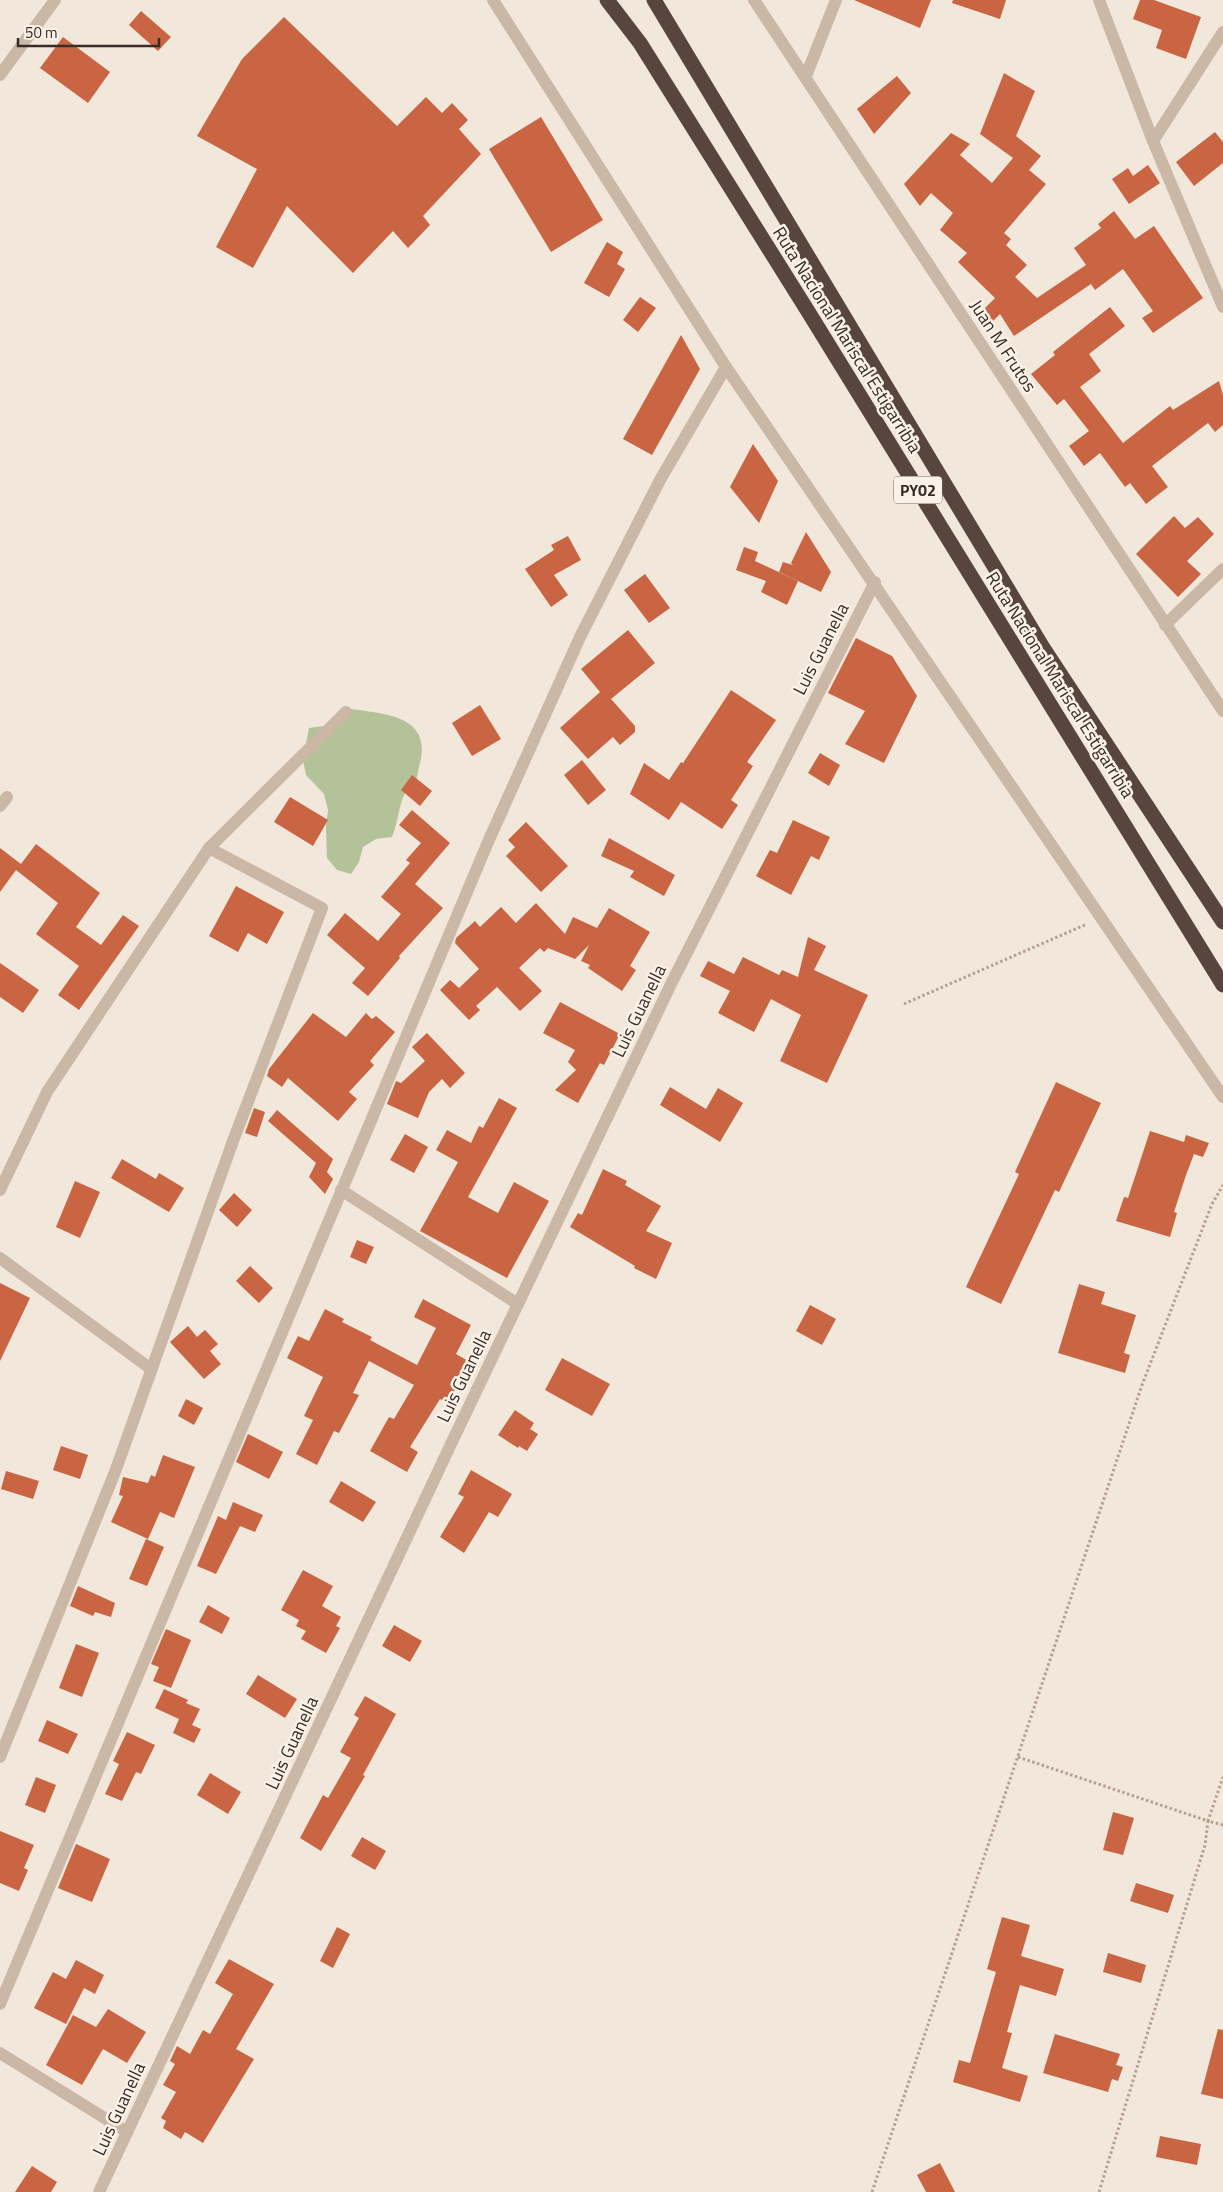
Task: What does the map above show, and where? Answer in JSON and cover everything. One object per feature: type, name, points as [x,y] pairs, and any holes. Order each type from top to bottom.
[{"type":"highway","name":"Ruta Nacional Mariscal Estigarribia","points":[[607,0],[640,43],[809,313],[1223,985]]},
{"type":"highway","name":"Ruta Nacional Mariscal Estigarribia","points":[[654,0],[1042,646],[1223,922]]},
{"type":"street","points":[[0,75],[55,0]]},
{"type":"street","points":[[493,0],[726,366],[875,582],[1046,840],[1223,1097]]},
{"type":"street","name":"Juan M Frutos","points":[[754,0],[806,76],[1223,711]]},
{"type":"street","points":[[806,76],[836,0]]},
{"type":"street","points":[[1099,0],[1153,140],[1223,307]]},
{"type":"street","points":[[1153,140],[1223,32]]},
{"type":"street","points":[[0,2004],[488,842],[580,637],[660,480],[726,366]]},
{"type":"street","points":[[1165,625],[1223,569]]},
{"type":"street","name":"Luis Guanella","points":[[99,2192],[672,982],[875,582]]},
{"type":"street","points":[[0,1190],[47,1092],[209,848],[346,712]]},
{"type":"street","points":[[0,1757],[115,1472],[150,1369],[322,908],[209,848]]},
{"type":"street","points":[[341,1190],[518,1304]]},
{"type":"street","points":[[0,1258],[150,1369]]},
{"type":"street","points":[[0,2053],[127,2132]]},
{"type":"path","points":[[904,1004],[1101,918]]},
{"type":"path","points":[[872,2192],[1142,1385],[1212,1204],[1223,1185]]},
{"type":"path","points":[[1018,1757],[1223,1825]]},
{"type":"path","points":[[1099,2192],[1205,1845],[1208,1821],[1223,1776]]},
{"type":"green space","points":[[351,709],[377,713],[402,720],[412,726],[419,735],[422,747],[417,778],[403,797],[392,837],[376,839],[363,847],[359,862],[351,874],[337,870],[327,858],[326,827],[328,810],[324,794],[306,775],[303,760],[309,728],[324,726]]},
{"type":"building","points":[[854,0],[931,0],[920,28]]},
{"type":"building","points":[[953,0],[1006,0],[1000,19],[952,3]]},
{"type":"building","points":[[1140,0],[1154,0],[1201,17],[1186,59],[1156,48],[1162,30],[1133,19]]},
{"type":"building","points":[[141,11],[171,37],[158,51],[129,25]]},
{"type":"building","points":[[284,17],[397,126],[426,97],[442,113],[452,103],[468,120],[459,129],[481,154],[423,216],[430,225],[408,248],[393,231],[353,273],[287,206],[253,268],[216,247],[257,169],[197,136],[242,59]]},
{"type":"building","points":[[63,37],[110,72],[88,103],[40,68]]},
{"type":"building","points":[[1004,73],[1035,91],[1016,136],[1041,156],[1029,170],[1046,184],[1004,233],[1011,239],[1006,245],[1027,265],[1015,277],[1037,298],[1086,265],[1074,248],[1101,228],[1098,224],[1114,211],[1135,239],[1154,226],[1203,298],[1153,333],[1142,318],[1153,311],[1123,269],[1095,290],[1091,284],[1014,336],[1000,314],[991,323],[980,313],[995,298],[958,262],[967,253],[940,230],[953,213],[931,193],[920,206],[904,184],[951,133],[970,144],[960,155],[992,183],[1013,158],[980,134]]},
{"type":"building","points":[[897,76],[911,93],[874,134],[857,109]]},
{"type":"building","points":[[541,117],[603,220],[551,252],[489,149]]},
{"type":"building","points":[[1215,132],[1223,142],[1223,163],[1194,186],[1176,162]]},
{"type":"building","points":[[1148,165],[1160,183],[1129,204],[1112,179],[1128,168],[1133,176]]},
{"type":"building","points":[[607,242],[623,252],[617,264],[625,269],[609,297],[584,283]]},
{"type":"building","points":[[640,297],[656,308],[638,332],[623,320]]},
{"type":"building","points":[[1110,307],[1125,326],[1089,354],[1101,371],[1080,387],[1123,443],[1170,406],[1173,410],[1219,381],[1223,395],[1223,425],[1215,432],[1208,423],[1152,466],[1168,487],[1146,504],[1130,483],[1125,487],[1100,453],[1084,466],[1069,446],[1089,431],[1064,399],[1057,405],[1031,374],[1055,355],[1053,352]]},
{"type":"building","points":[[681,335],[700,369],[652,455],[623,439]]},
{"type":"building","points":[[753,444],[778,481],[759,523],[730,487]]},
{"type":"building","points":[[1174,516],[1185,528],[1198,517],[1214,534],[1187,561],[1201,574],[1178,597],[1136,554]]},
{"type":"building","points":[[806,532],[831,572],[821,592],[779,572],[783,562],[793,565],[791,563]]},
{"type":"building","points":[[568,536],[581,560],[554,575],[568,595],[551,607],[525,569],[554,550],[551,545]]},
{"type":"building","points":[[744,547],[758,552],[755,561],[798,581],[787,605],[761,592],[766,581],[736,570]]},
{"type":"building","points":[[645,574],[670,608],[649,623],[624,590]]},
{"type":"building","points":[[628,630],[655,663],[611,699],[635,726],[635,732],[620,745],[613,737],[588,759],[560,728],[600,692],[581,669]]},
{"type":"building","points":[[856,638],[892,656],[917,696],[884,763],[845,744],[865,711],[828,693]]},
{"type":"building","points":[[731,690],[776,720],[747,762],[753,766],[731,800],[738,805],[722,829],[681,802],[669,820],[630,794],[644,763],[669,780],[681,762],[683,763]]},
{"type":"building","points":[[480,705],[501,739],[472,756],[452,723]]},
{"type":"building","points":[[820,753],[840,765],[829,786],[808,773]]},
{"type":"building","points":[[582,760],[606,790],[588,805],[564,775]]},
{"type":"building","points":[[412,775],[432,791],[420,806],[401,790]]},
{"type":"building","points":[[290,797],[328,820],[313,846],[274,822]]},
{"type":"building","points":[[412,810],[450,843],[415,884],[443,908],[399,956],[400,958],[368,996],[352,983],[365,968],[327,935],[345,913],[378,941],[401,914],[381,897],[410,863],[406,860],[421,843],[399,825]]},
{"type":"building","points":[[793,820],[830,837],[819,860],[811,856],[791,895],[756,876],[770,850],[777,853]]},
{"type":"building","points":[[526,822],[568,866],[541,892],[506,856],[515,847],[508,840]]},
{"type":"building","points":[[609,838],[675,875],[664,896],[630,877],[634,871],[601,856]]},
{"type":"building","points":[[36,844],[100,893],[76,927],[101,945],[123,915],[139,926],[79,1010],[58,995],[79,966],[36,934],[58,903],[16,870],[0,892],[0,848],[21,864]]},
{"type":"building","points":[[236,886],[284,912],[267,944],[248,933],[238,952],[209,936]]},
{"type":"building","points":[[536,903],[565,934],[573,917],[597,928],[609,908],[650,932],[630,966],[636,970],[622,991],[588,968],[590,965],[581,961],[589,945],[575,959],[548,948],[544,952],[540,948],[519,968],[542,991],[520,1011],[497,987],[476,1006],[480,1010],[469,1020],[440,990],[450,980],[459,988],[479,969],[455,943],[456,938],[475,921],[480,927],[501,907],[516,923]]},
{"type":"building","points":[[808,937],[826,946],[814,970],[868,995],[827,1083],[780,1061],[801,1015],[771,999],[754,1032],[718,1013],[730,991],[700,976],[708,961],[734,974],[743,957],[779,975],[782,970],[798,977]]},
{"type":"building","points":[[0,963],[39,990],[23,1013],[0,997]]},
{"type":"building","points":[[560,1002],[620,1034],[604,1065],[600,1063],[578,1103],[555,1090],[576,1070],[568,1062],[575,1050],[543,1033]]},
{"type":"building","points":[[313,1013],[346,1037],[366,1013],[372,1019],[376,1016],[395,1032],[370,1061],[374,1065],[349,1092],[357,1099],[338,1121],[288,1078],[282,1087],[267,1076],[269,1069]]},
{"type":"building","points":[[427,1033],[465,1073],[450,1088],[442,1079],[429,1092],[418,1118],[387,1104],[396,1081],[401,1083],[425,1061],[412,1047]]},
{"type":"building","points":[[1056,1082],[1101,1103],[1059,1192],[1055,1190],[1001,1304],[966,1287],[1019,1174],[1015,1172]]},
{"type":"building","points":[[670,1087],[706,1109],[718,1088],[743,1103],[720,1142],[660,1105]]},
{"type":"building","points":[[499,1098],[517,1108],[468,1197],[498,1213],[514,1182],[549,1201],[507,1278],[420,1231],[458,1162],[436,1150],[447,1130],[471,1143],[479,1126],[483,1128]]},
{"type":"building","points":[[254,1108],[265,1112],[257,1137],[245,1133]]},
{"type":"building","points":[[277,1110],[333,1159],[327,1172],[333,1179],[325,1194],[309,1177],[316,1163],[268,1121]]},
{"type":"building","points":[[1150,1131],[1184,1142],[1186,1135],[1209,1143],[1203,1157],[1194,1154],[1174,1212],[1177,1213],[1170,1237],[1116,1221],[1124,1197],[1128,1198]]},
{"type":"building","points":[[405,1134],[428,1147],[414,1173],[390,1160]]},
{"type":"building","points":[[122,1159],[156,1179],[159,1173],[184,1188],[169,1212],[111,1178]]},
{"type":"building","points":[[603,1169],[627,1181],[625,1185],[661,1206],[646,1231],[672,1243],[656,1279],[634,1268],[635,1266],[570,1227],[578,1213],[582,1215]]},
{"type":"building","points":[[75,1181],[100,1192],[80,1238],[56,1227]]},
{"type":"building","points":[[234,1193],[252,1210],[237,1227],[219,1210]]},
{"type":"building","points":[[357,1240],[374,1247],[366,1264],[350,1257]]},
{"type":"building","points":[[250,1266],[273,1288],[259,1303],[236,1281]]},
{"type":"building","points":[[0,1283],[30,1298],[0,1361]]},
{"type":"building","points":[[1079,1284],[1105,1292],[1101,1304],[1136,1315],[1124,1353],[1130,1355],[1125,1373],[1058,1353]]},
{"type":"building","points":[[423,1299],[471,1325],[456,1354],[470,1362],[448,1403],[440,1399],[410,1447],[418,1452],[407,1472],[370,1451],[389,1417],[394,1419],[414,1385],[369,1361],[353,1393],[359,1395],[339,1433],[334,1431],[317,1465],[296,1454],[313,1420],[304,1416],[323,1377],[287,1358],[298,1336],[309,1341],[325,1309],[344,1319],[342,1322],[372,1337],[370,1340],[417,1365],[436,1328],[414,1317]]},
{"type":"building","points":[[810,1305],[836,1319],[822,1345],[796,1331]]},
{"type":"building","points":[[188,1326],[197,1337],[205,1330],[218,1344],[210,1351],[221,1364],[204,1379],[170,1342]]},
{"type":"building","points":[[562,1358],[610,1384],[592,1416],[545,1390]]},
{"type":"building","points":[[186,1399],[203,1408],[194,1425],[178,1416]]},
{"type":"building","points":[[515,1410],[534,1423],[530,1429],[538,1434],[527,1451],[519,1446],[518,1448],[498,1435]]},
{"type":"building","points":[[248,1434],[283,1452],[269,1479],[236,1462]]},
{"type":"building","points":[[61,1446],[88,1455],[80,1479],[53,1470]]},
{"type":"building","points":[[163,1455],[195,1467],[174,1518],[160,1512],[148,1539],[111,1522],[123,1496],[119,1495],[123,1477],[148,1483],[151,1475],[155,1477]]},
{"type":"building","points":[[471,1470],[512,1494],[498,1517],[489,1512],[464,1553],[440,1537],[464,1497],[458,1494]]},
{"type":"building","points":[[6,1471],[39,1481],[33,1499],[1,1489]]},
{"type":"building","points":[[341,1481],[376,1502],[363,1522],[329,1502]]},
{"type":"building","points":[[233,1502],[263,1515],[255,1532],[240,1526],[216,1574],[197,1566],[218,1516],[226,1520]]},
{"type":"building","points":[[146,1539],[164,1547],[147,1586],[129,1579]]},
{"type":"building","points":[[303,1570],[333,1586],[322,1606],[341,1617],[336,1626],[340,1628],[326,1653],[301,1639],[306,1631],[296,1626],[299,1620],[281,1610]]},
{"type":"building","points":[[78,1586],[115,1603],[111,1617],[95,1612],[93,1616],[70,1606]]},
{"type":"building","points":[[208,1605],[230,1618],[222,1634],[199,1622]]},
{"type":"building","points":[[394,1625],[422,1641],[410,1662],[382,1646]]},
{"type":"building","points":[[166,1629],[191,1640],[171,1688],[153,1681],[159,1667],[151,1664]]},
{"type":"building","points":[[76,1644],[99,1653],[82,1697],[59,1688]]},
{"type":"building","points":[[258,1675],[297,1699],[285,1718],[246,1694]]},
{"type":"building","points":[[164,1689],[188,1700],[186,1703],[200,1709],[192,1725],[201,1729],[194,1743],[173,1733],[179,1719],[155,1708]]},
{"type":"building","points":[[365,1696],[396,1714],[363,1775],[365,1776],[321,1851],[300,1838],[323,1795],[328,1798],[351,1758],[340,1752],[359,1718],[354,1715]]},
{"type":"building","points":[[47,1720],[78,1734],[68,1754],[38,1741]]},
{"type":"building","points":[[127,1732],[155,1745],[141,1774],[136,1772],[122,1801],[105,1794],[119,1764],[113,1761]]},
{"type":"building","points":[[210,1773],[241,1792],[228,1814],[197,1795]]},
{"type":"building","points":[[36,1777],[56,1785],[45,1813],[25,1805]]},
{"type":"building","points":[[1113,1812],[1134,1818],[1123,1855],[1103,1850]]},
{"type":"building","points":[[0,1831],[34,1845],[24,1868],[28,1870],[19,1891],[0,1883]]},
{"type":"building","points":[[362,1837],[386,1851],[375,1870],[351,1856]]},
{"type":"building","points":[[76,1844],[110,1859],[92,1902],[58,1888]]},
{"type":"building","points":[[1136,1883],[1174,1895],[1168,1913],[1130,1901]]},
{"type":"building","points":[[1002,1917],[1030,1925],[1021,1956],[1064,1969],[1056,1996],[1020,1985],[1007,2032],[1012,2033],[1002,2068],[1028,2076],[1020,2102],[953,2082],[959,2060],[970,2063],[996,1972],[987,1969]]},
{"type":"building","points":[[337,1927],[350,1934],[333,1968],[320,1961]]},
{"type":"building","points":[[1108,1953],[1146,1965],[1141,1983],[1103,1972]]},
{"type":"building","points":[[229,1959],[274,1984],[236,2049],[254,2059],[203,2143],[185,2132],[181,2139],[163,2128],[166,2121],[161,2118],[176,2092],[163,2085],[175,2064],[170,2061],[177,2046],[190,2054],[203,2030],[210,2034],[233,1994],[215,1983]]},
{"type":"building","points":[[76,1960],[104,1975],[95,1994],[84,1988],[66,2024],[34,2008],[53,1972],[66,1979]]},
{"type":"building","points":[[108,2009],[146,2032],[127,2063],[103,2049],[82,2085],[46,2065],[73,2015],[96,2027]]},
{"type":"building","points":[[1218,2029],[1223,2030],[1223,2099],[1201,2094]]},
{"type":"building","points":[[1055,2034],[1120,2054],[1116,2065],[1123,2067],[1118,2081],[1112,2079],[1108,2092],[1043,2073]]},
{"type":"building","points":[[1160,2136],[1201,2144],[1197,2165],[1156,2157]]},
{"type":"building","points":[[940,2163],[955,2192],[926,2192],[917,2175]]},
{"type":"building","points":[[32,2166],[57,2182],[51,2192],[15,2192]]}]
